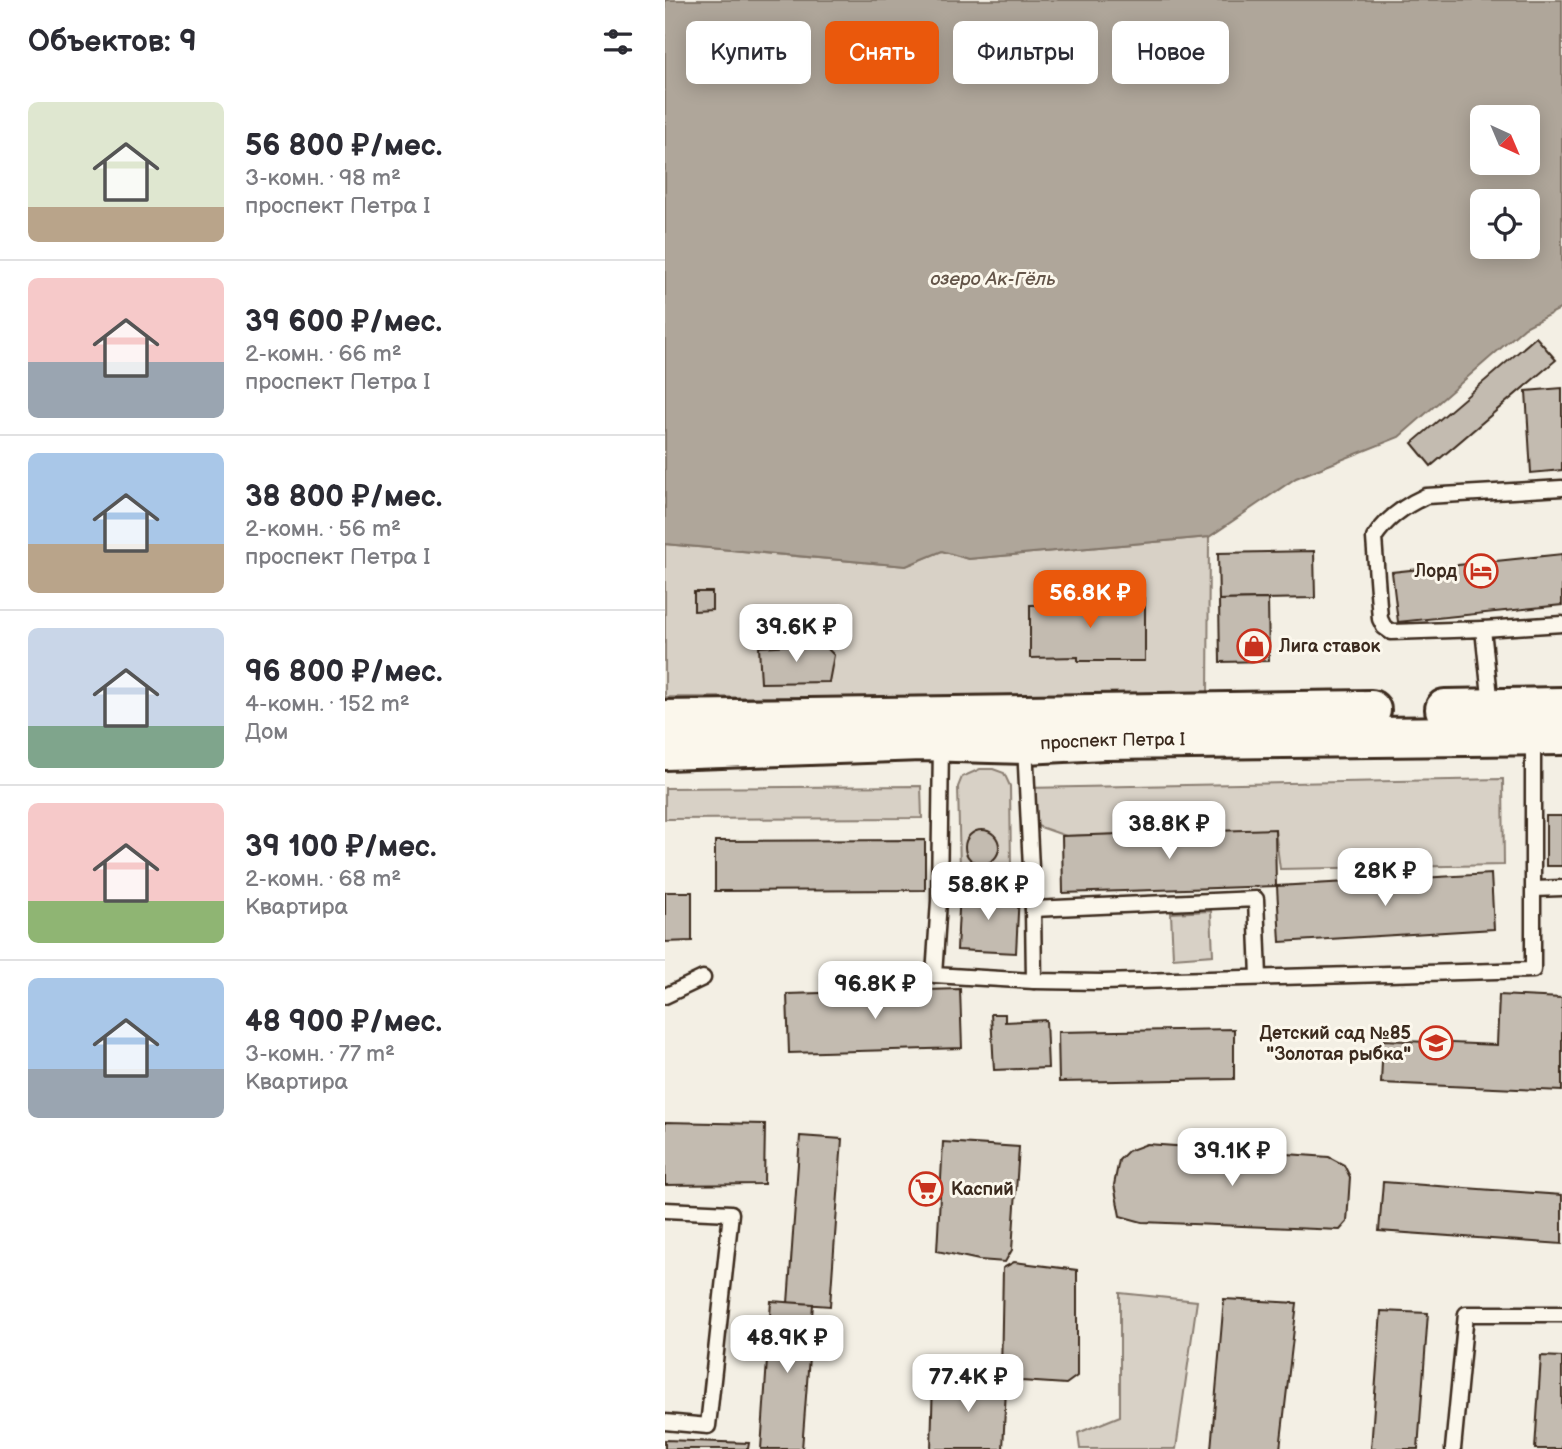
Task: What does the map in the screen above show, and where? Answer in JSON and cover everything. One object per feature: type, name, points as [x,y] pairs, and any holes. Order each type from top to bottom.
[{"type":"main road","name":"проспект Петра I","points":[[665,720],[1562,707]]},
{"type":"main road","name":"проспект Петра I","points":[[665,750],[941,741],[1025,744],[1173,739],[1548,736]]},
{"type":"lane","points":[[1562,488],[1426,496],[1410,503],[1380,529],[1374,538],[1380,619],[1384,627],[1391,632],[1562,624]]},
{"type":"lane","points":[[1483,629],[1491,708]]},
{"type":"lane","points":[[941,741],[939,901],[934,975],[1103,982],[1533,970],[1534,888],[1548,736]]},
{"type":"lane","points":[[1025,744],[1034,981]]},
{"type":"lane","points":[[1534,888],[1562,888]]},
{"type":"lane","points":[[1033,909],[1256,899],[1259,977]]},
{"type":"lane","points":[[665,996],[703,978]]},
{"type":"lane","points":[[665,1210],[731,1213],[708,1426],[665,1423]]},
{"type":"lane","points":[[1453,1449],[1465,1314],[1562,1314]]},
{"type":"shaded area","points":[[1209,537],[1208,699],[665,697],[665,544],[906,566],[942,551],[968,559]]},
{"type":"shaded area","points":[[980,769],[993,769],[1004,773],[1010,786],[1011,869],[960,869],[958,787],[962,777]]},
{"type":"shaded area","points":[[1503,779],[1504,865],[1280,869],[1275,830],[1066,836],[1026,822],[1025,788]]},
{"type":"shaded area","points":[[921,786],[922,818],[665,819],[665,788]]},
{"type":"shaded area","points":[[1211,911],[1213,955],[1173,958],[1171,913]]},
{"type":"shaded area","points":[[1120,1293],[1197,1301],[1176,1449],[1080,1449],[1078,1433],[1120,1416]]},
{"type":"water","name":"озеро Ак-Гёль","points":[[665,0],[1562,0],[1562,308],[1525,327],[1399,437],[1296,478],[1209,537],[968,559],[942,551],[906,566],[665,544]]},
{"type":"building","points":[[1536,337],[1556,360],[1431,466],[1412,443]]},
{"type":"building","points":[[1562,388],[1562,470],[1531,473],[1526,391]]},
{"type":"building","points":[[1314,551],[1315,598],[1219,600],[1218,553]]},
{"type":"building","points":[[1562,554],[1562,605],[1398,622],[1392,572]]},
{"type":"building","points":[[694,592],[712,592],[712,610],[694,611]]},
{"type":"building","points":[[1089,598],[1145,598],[1145,661],[1078,661],[1078,657],[1030,658],[1030,605],[1089,604]]},
{"type":"building","points":[[1268,599],[1269,661],[1220,662],[1219,600]]},
{"type":"building","points":[[828,643],[828,649],[834,655],[829,682],[761,683],[759,647]]},
{"type":"building","points":[[1546,816],[1562,816],[1562,866],[1546,866]]},
{"type":"building","points":[[1275,829],[1276,886],[1063,893],[1062,836]]},
{"type":"building","points":[[982,830],[994,835],[999,847],[994,859],[982,864],[970,859],[965,847],[970,835]]},
{"type":"building","points":[[925,840],[925,890],[715,891],[715,841]]},
{"type":"building","points":[[1491,874],[1494,929],[1280,942],[1277,886]]},
{"type":"building","points":[[960,890],[1019,893],[1016,953],[957,950]]},
{"type":"building","points":[[665,892],[692,892],[692,941],[665,942]]},
{"type":"building","points":[[960,989],[962,1048],[789,1053],[787,994]]},
{"type":"building","points":[[1499,995],[1562,998],[1562,1091],[1381,1083],[1383,1040],[1497,1045]]},
{"type":"building","points":[[991,1014],[1005,1014],[1005,1022],[1046,1020],[1048,1068],[994,1070]]},
{"type":"building","points":[[1234,1029],[1234,1079],[1059,1082],[1058,1032]]},
{"type":"building","points":[[665,1122],[765,1124],[764,1184],[665,1185]]},
{"type":"building","points":[[800,1136],[842,1139],[830,1306],[788,1303]]},
{"type":"building","points":[[943,1142],[1019,1147],[1012,1250],[1005,1262],[979,1260],[937,1251]]},
{"type":"building","points":[[1147,1144],[1329,1157],[1344,1165],[1350,1177],[1347,1222],[1340,1230],[1142,1222],[1120,1216],[1114,1185],[1119,1160],[1128,1151]]},
{"type":"building","points":[[1383,1182],[1562,1195],[1562,1244],[1379,1231]]},
{"type":"building","points":[[1014,1262],[1077,1270],[1077,1376],[1066,1384],[1021,1381],[1001,1375],[1003,1268]]},
{"type":"building","points":[[1224,1299],[1297,1303],[1280,1449],[1211,1449]]},
{"type":"building","points":[[771,1301],[813,1304],[802,1449],[761,1449]]},
{"type":"building","points":[[1381,1311],[1428,1313],[1418,1449],[1371,1449]]},
{"type":"building","points":[[1541,1356],[1562,1357],[1562,1449],[1535,1449]]},
{"type":"building","points":[[997,1378],[996,1389],[1006,1389],[1003,1449],[931,1449],[933,1380]]},
{"type":"building","points":[[665,1440],[749,1443],[748,1449],[665,1449]]},
{"type":"place","name":"Лорд","points":[[1481,571]]},
{"type":"place","name":"Лига ставок","points":[[1254,646]]},
{"type":"place","name":"Детский сад №85 \"Золотая рыбка\"","points":[[1436,1043]]},
{"type":"place","name":"Каспий","points":[[926,1189]]}]
